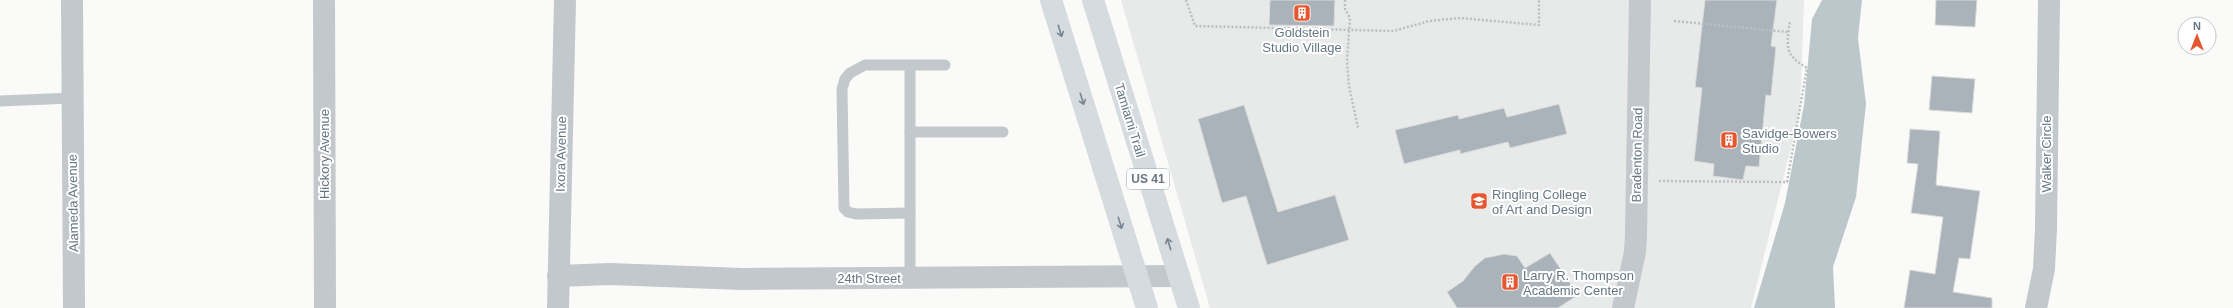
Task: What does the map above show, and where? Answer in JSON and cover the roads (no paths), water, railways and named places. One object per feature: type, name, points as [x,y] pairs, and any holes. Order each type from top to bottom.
[{"type":"main road","name":"US 41","points":[[1051,0],[1147,308]]},
{"type":"main road","name":"Tamiami Trail","points":[[1093,0],[1189,308]]},
{"type":"street","name":"Alameda Avenue","points":[[72,0],[74,308]]},
{"type":"street","name":"Hickory Avenue","points":[[324,0],[325,308]]},
{"type":"street","name":"Ixora Avenue","points":[[558,308],[565,0]]},
{"type":"street","name":"Bradenton Road","points":[[1623,308],[1635,252],[1636,235],[1640,0]]},
{"type":"street","name":"Walker Circle","points":[[2036,308],[2044,270],[2046,228],[2049,0]]},
{"type":"street","name":"24th Street","points":[[558,276],[610,274],[742,279],[1179,276]]},
{"type":"lane","points":[[910,213],[856,214],[848,212],[844,208],[842,99],[845,80],[856,68],[865,65],[945,65]]},
{"type":"lane","points":[[910,65],[910,278]]},
{"type":"lane","points":[[0,101],[72,98]]},
{"type":"lane","points":[[910,132],[1003,132]]},
{"type":"place","name":"Goldstein Studio Village","points":[[1302,13]]},
{"type":"place","name":"Savidge-Bowers Studio","points":[[1729,140]]},
{"type":"place","name":"Ringling College of Art and Design","points":[[1479,201]]},
{"type":"place","name":"Larry R. Thompson Academic Center","points":[[1510,282]]}]
